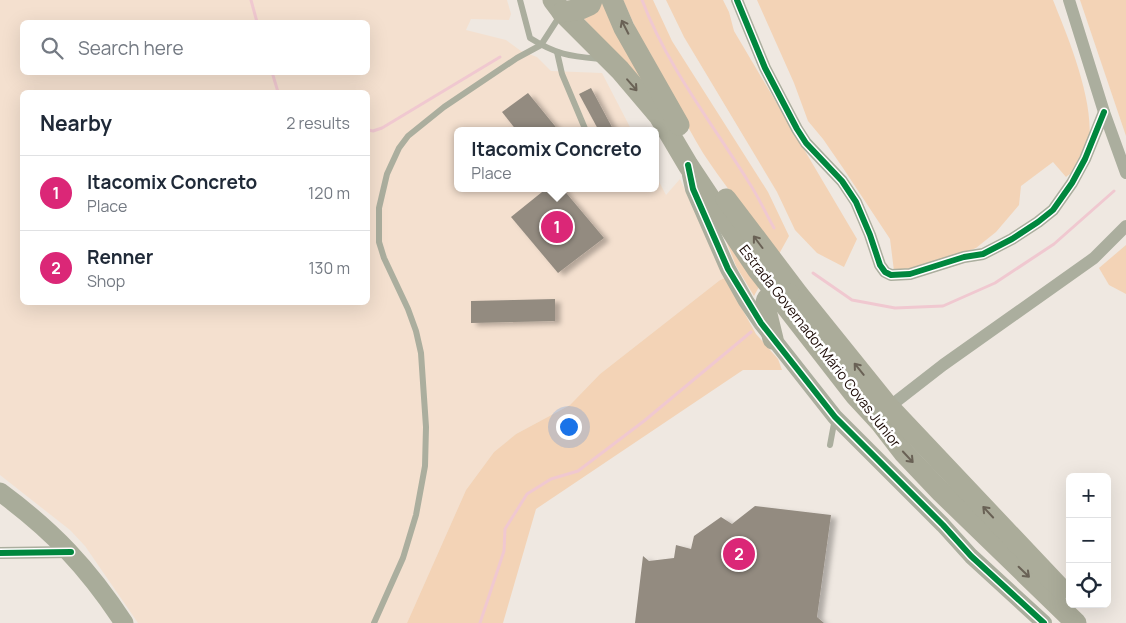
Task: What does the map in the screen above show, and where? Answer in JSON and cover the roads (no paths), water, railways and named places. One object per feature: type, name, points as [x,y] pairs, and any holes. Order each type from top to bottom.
[{"type":"highway","points":[[558,6],[581,9],[590,5],[592,0]]},
{"type":"highway","name":"Estrada Governador Mário Covas Júnior","points":[[612,0],[624,28],[683,131],[722,194],[808,306],[890,407],[1066,594]]},
{"type":"highway","name":"Estrada Governador Mário Covas Júnior","points":[[558,6],[611,60],[659,116],[688,165],[757,269],[855,395],[880,422],[904,453],[941,492],[1076,623]]},
{"type":"highway","points":[[773,339],[765,306],[767,299],[776,294],[787,293],[808,306]]},
{"type":"highway","points":[[1080,608],[1094,623]]},
{"type":"main road","points":[[0,492],[45,528],[71,552],[88,572],[124,623]]},
{"type":"street","points":[[737,0],[765,68],[797,129],[806,143],[842,181],[856,202],[880,265],[885,272],[891,275],[910,274],[964,257],[983,254],[1012,239],[1038,222],[1053,210],[1072,183],[1085,160],[1104,112]]},
{"type":"street","points":[[1069,0],[1104,112],[1126,173]]},
{"type":"street","points":[[688,165],[693,189],[728,269],[746,301],[773,339],[835,417],[943,525],[971,556],[1044,623]]},
{"type":"street","points":[[890,407],[942,365],[1094,258],[1126,226]]},
{"type":"street","points":[[0,553],[71,552]]},
{"type":"lane","points":[[520,0],[530,38],[567,56],[611,60]]},
{"type":"lane","points":[[374,623],[403,558],[412,531],[425,466],[426,427],[421,353],[408,309],[384,258],[379,242],[380,208],[387,174],[399,148],[408,136],[444,107],[541,44],[558,6]]},
{"type":"lane","points":[[557,52],[562,74],[584,127]]},
{"type":"lane","points":[[830,445],[835,417]]},
{"type":"waterway","points":[[251,0],[256,20]]},
{"type":"waterway","points":[[642,0],[652,24],[677,71],[752,187],[774,228]]},
{"type":"waterway","points":[[370,130],[382,128],[500,57]]},
{"type":"waterway","points":[[273,75],[277,90]]},
{"type":"waterway","points":[[813,273],[852,300],[895,308],[943,306],[995,283],[1054,244],[1114,191]]},
{"type":"waterway","points":[[480,623],[504,551],[505,529],[527,494],[551,479],[578,471],[644,421],[751,332]]},
{"type":"place","name":"Itacomix Concreto","points":[[557,227]]},
{"type":"place","name":"Renner","points":[[739,554]]}]
